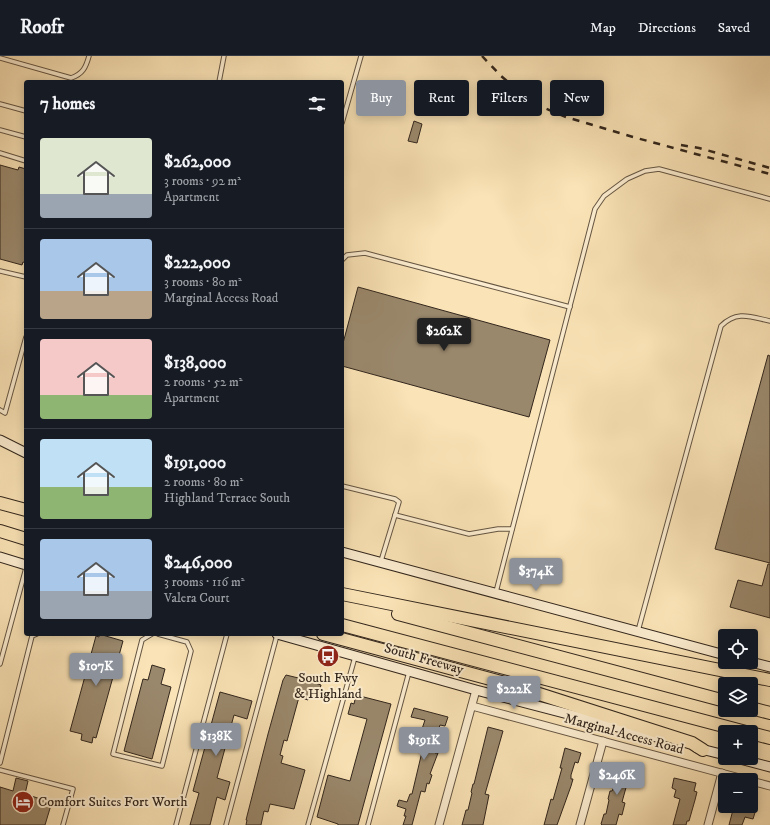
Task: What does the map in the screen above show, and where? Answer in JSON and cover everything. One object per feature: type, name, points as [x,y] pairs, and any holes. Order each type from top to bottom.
[{"type":"highway","points":[[0,503],[24,509]]},
{"type":"highway","points":[[0,531],[24,538]]},
{"type":"highway","points":[[344,594],[770,680]]},
{"type":"highway","points":[[344,600],[718,699]]},
{"type":"highway","name":"South Freeway","points":[[344,626],[720,725]]},
{"type":"highway","points":[[330,636],[505,683],[692,743],[703,750]]},
{"type":"highway","points":[[758,710],[770,713]]},
{"type":"highway","points":[[758,735],[770,738]]},
{"type":"main road","points":[[0,440],[24,452]]},
{"type":"main road","points":[[344,553],[496,592],[718,653]]},
{"type":"main road","points":[[0,558],[24,564]]},
{"type":"main road","name":"South Freeway","points":[[284,636],[476,690],[718,753]]},
{"type":"main road","points":[[758,664],[770,667]]},
{"type":"main road","points":[[758,764],[770,767]]},
{"type":"street","points":[[439,825],[476,690]]},
{"type":"street","name":"Marginal Access Road","points":[[472,706],[722,773]]},
{"type":"street","points":[[580,825],[603,741]]},
{"type":"street","points":[[758,783],[770,786]]},
{"type":"street","points":[[708,825],[718,788]]},
{"type":"lane","points":[[0,58],[71,78],[78,76],[85,69],[89,56]]},
{"type":"lane","points":[[219,80],[224,56]]},
{"type":"lane","points":[[344,116],[361,56]]},
{"type":"lane","points":[[0,104],[24,110]]},
{"type":"lane","points":[[0,130],[24,136]]},
{"type":"lane","points":[[0,153],[24,160]]},
{"type":"lane","points":[[496,592],[595,210],[604,196],[626,179],[645,171],[660,169],[770,199]]},
{"type":"lane","points":[[344,258],[347,255],[365,253],[570,307]]},
{"type":"lane","points":[[0,271],[24,277]]},
{"type":"lane","points":[[638,631],[722,326],[728,320],[742,315],[770,321]]},
{"type":"lane","points":[[0,410],[5,413],[24,344]]},
{"type":"lane","points":[[344,486],[395,499],[399,502],[381,562]]},
{"type":"lane","points":[[395,515],[469,534],[498,529],[512,529]]},
{"type":"lane","points":[[0,664],[24,575]]},
{"type":"lane","points":[[0,763],[32,636]]},
{"type":"lane","points":[[149,636],[142,640],[113,754],[162,766],[191,651],[187,642],[175,636]]},
{"type":"lane","points":[[176,825],[226,636]]},
{"type":"lane","points":[[226,825],[276,636]]},
{"type":"lane","points":[[308,825],[355,656]]},
{"type":"lane","points":[[368,825],[410,671]]},
{"type":"lane","points":[[0,770],[73,789],[63,825]]},
{"type":"building","points":[[414,121],[422,124],[417,143],[408,141]]},
{"type":"building","points":[[0,165],[18,170],[19,167],[24,168],[24,262],[22,265],[0,259]]},
{"type":"building","points":[[358,287],[550,340],[529,417],[344,367],[344,340]]},
{"type":"building","points":[[768,355],[770,356],[770,563],[715,549]]},
{"type":"building","points":[[768,564],[770,564],[770,618],[730,607],[738,580],[762,586]]},
{"type":"building","points":[[96,636],[106,636],[123,641],[96,738],[93,737],[92,743],[81,740],[82,734],[70,731]]},
{"type":"building","points":[[152,665],[165,669],[161,684],[171,687],[152,759],[124,751],[143,679],[148,680]]},
{"type":"building","points":[[286,675],[315,682],[321,685],[317,699],[309,697],[308,700],[299,697],[287,741],[284,740],[280,755],[283,756],[281,763],[305,770],[294,809],[270,804],[268,812],[264,811],[261,825],[246,825],[268,734],[283,680]]},
{"type":"building","points":[[220,692],[252,701],[247,719],[234,715],[217,778],[230,782],[225,800],[217,797],[210,825],[190,825],[199,793],[193,791]]},
{"type":"building","points":[[356,695],[391,704],[358,825],[338,825],[317,817],[328,775],[350,781],[367,719],[348,714],[351,703],[354,704]]},
{"type":"building","points":[[414,708],[448,717],[445,726],[440,725],[434,744],[437,745],[435,753],[438,753],[430,774],[432,775],[429,784],[427,783],[425,792],[421,791],[412,825],[403,825],[406,816],[404,816],[406,809],[397,806],[399,800],[407,802],[410,794],[412,794],[426,735],[426,730],[422,729],[425,720],[411,717]]},
{"type":"building","points":[[488,727],[503,731],[485,794],[489,795],[483,825],[462,825],[466,810],[468,810],[471,792]]},
{"type":"building","points":[[565,748],[581,753],[578,763],[575,762],[571,775],[571,779],[573,779],[571,786],[557,825],[544,825],[562,768],[560,768]]},
{"type":"building","points":[[618,763],[632,766],[622,802],[625,803],[622,815],[619,814],[616,825],[602,825],[604,814],[606,814],[610,791],[612,791],[614,787]]},
{"type":"building","name":"Comfort Suites Fort Worth","points":[[16,778],[28,781],[25,794],[47,801],[46,804],[51,805],[45,825],[0,825],[0,787],[13,791]]},
{"type":"building","points":[[674,778],[696,783],[694,791],[697,792],[689,821],[687,821],[686,825],[673,825],[680,799],[674,797],[676,790],[672,788]]},
{"type":"building","points":[[732,813],[755,813],[753,819],[745,817],[742,825],[729,825]]},
{"type":"railway","points":[[482,56],[501,76],[520,92],[542,107],[566,117],[633,137],[770,174]]},
{"type":"railway","points":[[681,145],[699,148],[770,168]]},
{"type":"place","name":"South Fwy & Highland","points":[[328,656]]},
{"type":"place","name":"Comfort Suites Fort Worth","points":[[23,802]]}]
